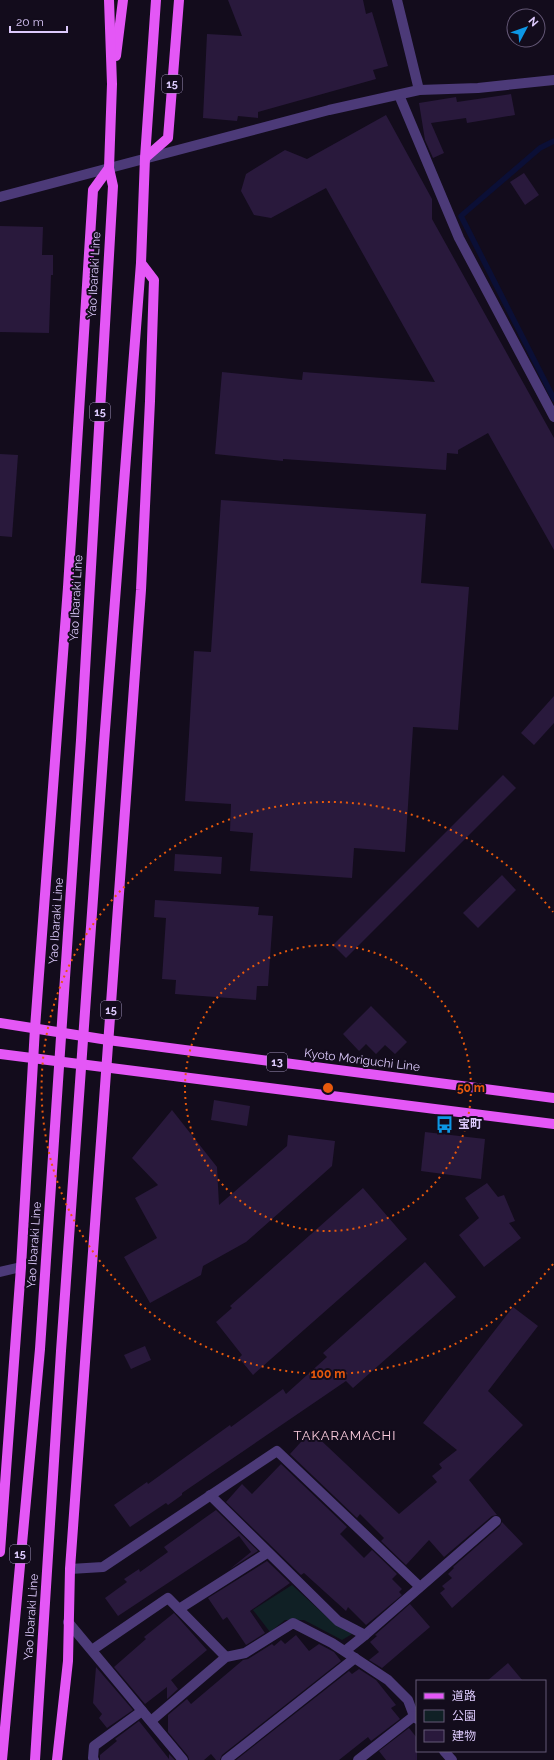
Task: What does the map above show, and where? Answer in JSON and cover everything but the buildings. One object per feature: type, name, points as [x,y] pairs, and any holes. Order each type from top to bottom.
[{"type":"main road","name":"15","points":[[109,0],[112,84]]},
{"type":"main road","name":"15","points":[[112,84],[123,0]]},
{"type":"main road","name":"15","points":[[145,158],[156,0]]},
{"type":"main road","name":"15","points":[[145,158],[168,138],[180,0]]},
{"type":"main road","name":"Yao Ibaraki Line","points":[[2,1760],[40,1349],[81,740],[113,186],[109,168],[112,84]]},
{"type":"main road","name":"Yao Ibaraki Line","points":[[35,1760],[61,1351],[104,742],[141,263],[145,158]]},
{"type":"main road","name":"15","points":[[0,1552],[2,1495],[21,1267],[35,1028],[68,588],[82,341],[93,190],[109,168]]},
{"type":"main road","name":"15","points":[[57,1760],[68,1661],[70,1569],[141,590],[154,280],[141,263]]},
{"type":"main road","name":"Kyoto Moriguchi Line","points":[[0,1023],[108,1040],[554,1098]]},
{"type":"main road","name":"13","points":[[0,1054],[554,1124]]},
{"type":"street","points":[[397,0],[419,90]]},
{"type":"street","points":[[0,197],[329,110],[419,90],[478,88],[554,80]]},
{"type":"street","points":[[399,95],[459,238],[554,417]]},
{"type":"street","points":[[0,1272],[21,1267]]},
{"type":"street","points":[[70,1569],[103,1567],[277,1451],[419,1586]]},
{"type":"street","points":[[210,1496],[338,1621],[365,1634]]},
{"type":"street","points":[[345,1651],[496,1521]]},
{"type":"street","points":[[179,1609],[267,1553]]},
{"type":"street","points":[[92,1650],[168,1598],[226,1657]]},
{"type":"street","points":[[68,1622],[183,1760]]},
{"type":"street","points":[[151,1721],[226,1657],[245,1653],[293,1623],[345,1651],[388,1680],[408,1700],[415,1717],[358,1760]]},
{"type":"street","points":[[226,1760],[355,1658]]},
{"type":"street","points":[[94,1760],[94,1746],[142,1711]]},
{"type":"street","points":[[445,1752],[452,1760]]},
{"type":"green space","points":[[292,1585],[328,1618],[352,1634],[342,1640],[304,1620],[285,1620],[270,1632],[253,1610]]},
{"type":"waterway","points":[[554,141],[540,148],[461,216],[554,399]]},
{"type":"place","name":"宝町","points":[[445,1124]]},
{"type":"district","name":"TAKARAMACHI","points":[[345,1435]]}]
